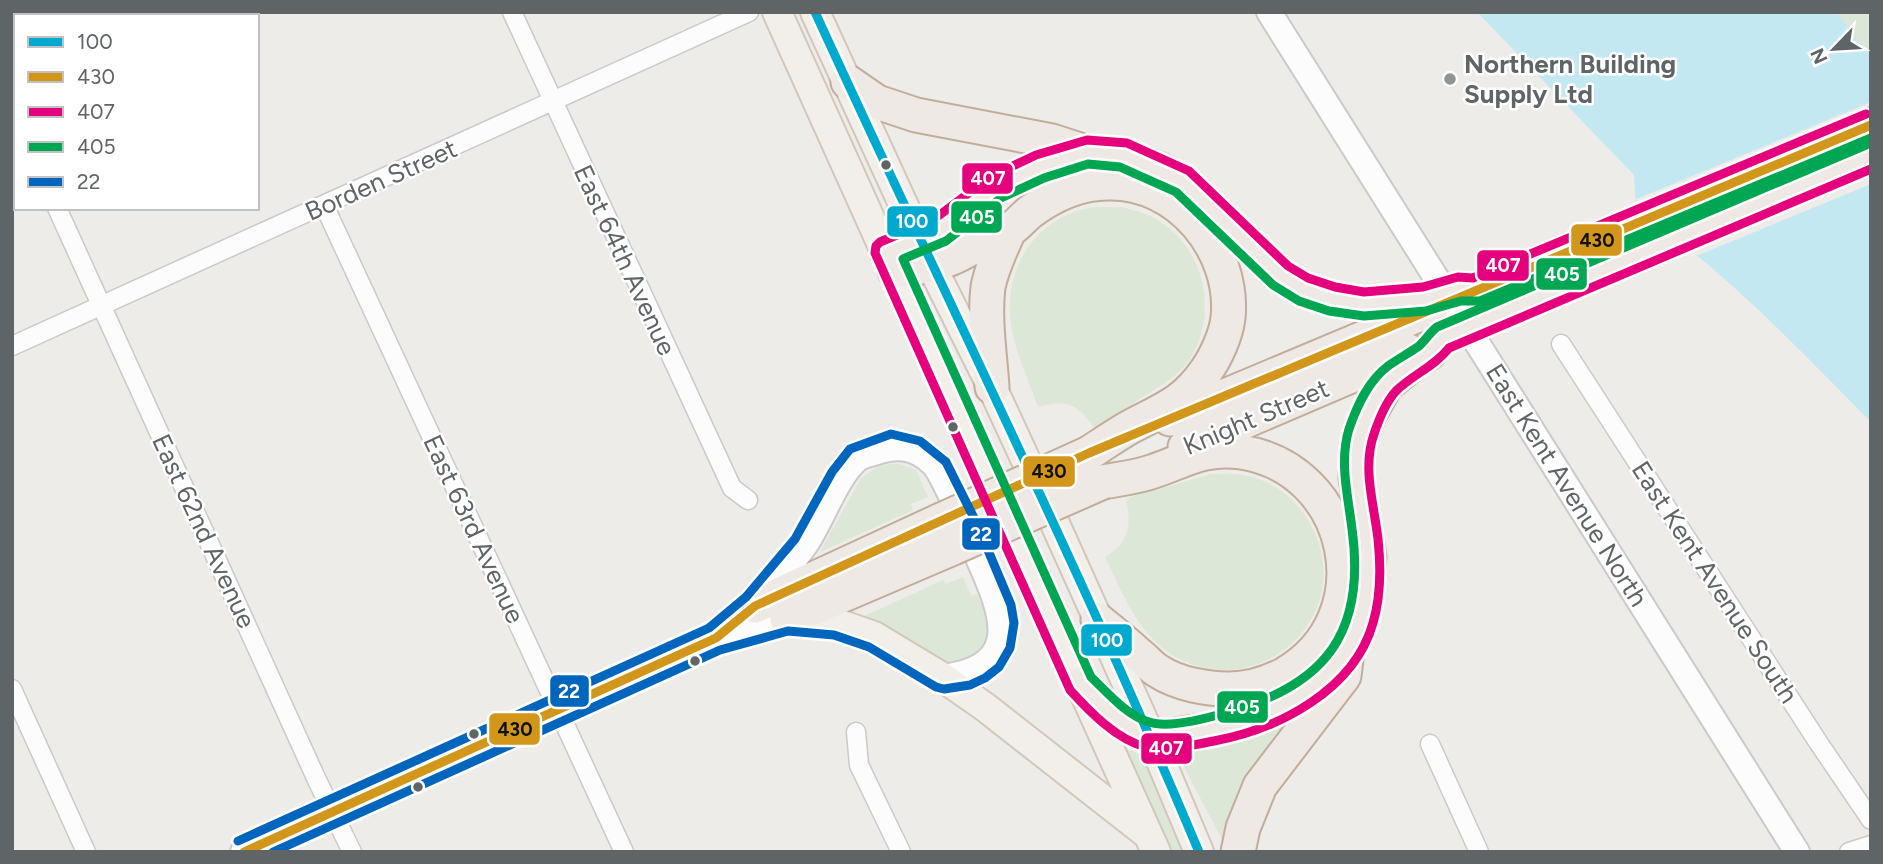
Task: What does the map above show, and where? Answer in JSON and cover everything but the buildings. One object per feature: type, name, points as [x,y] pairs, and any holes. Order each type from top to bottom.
[{"type":"highway","points":[[848,82],[877,102],[916,115],[1052,141],[1086,152],[1123,155],[1183,182],[1282,276],[1303,289],[1332,299],[1432,315]]},
{"type":"highway","points":[[1081,684],[1128,726],[1150,735],[1167,736],[1250,720],[1309,687],[1347,650],[1360,622],[1366,595],[1369,556],[1356,478],[1358,444],[1375,402],[1386,385],[1429,354],[1432,315],[1460,289],[1475,290],[1871,125]]},
{"type":"highway","points":[[925,252],[939,231],[995,188],[1040,166],[1086,152]]},
{"type":"highway","name":"Knight Street","points":[[755,606],[947,534],[1432,315],[1871,156]]},
{"type":"highway","points":[[992,387],[988,288],[1009,231],[1030,212],[1053,197],[1084,185],[1131,185],[1178,205],[1202,228],[1216,251],[1227,287],[1228,318],[1216,356],[1192,390],[1174,405],[1129,428],[1096,467]]},
{"type":"highway","points":[[891,262],[1009,231]]},
{"type":"highway","points":[[1096,467],[1153,472],[1187,457],[1218,452],[1240,452],[1277,463],[1296,474],[1317,496],[1329,514],[1338,532],[1344,555],[1345,578],[1341,603],[1331,627],[1317,648],[1298,666],[1274,680],[1242,689],[1211,689],[1159,672],[1098,620]]},
{"type":"highway","name":"Knight Street","points":[[787,619],[947,534]]},
{"type":"highway","points":[[1238,852],[1243,828],[1261,786],[1344,676],[1347,650]]},
{"type":"main road","points":[[777,12],[1152,844]]},
{"type":"main road","points":[[816,12],[925,252],[992,387],[1150,735],[1199,852]]},
{"type":"main road","name":"East Kent Avenue North","points":[[1269,12],[1797,852]]},
{"type":"main road","points":[[755,606],[805,546],[842,479],[859,458],[892,446],[915,452],[936,468],[966,529],[1001,618],[998,644],[990,658],[965,674],[942,677]]},
{"type":"main road","name":"Knight Street","points":[[716,638],[755,606]]},
{"type":"main road","points":[[787,619],[837,623],[874,636],[942,677],[1037,747],[1152,844]]},
{"type":"main road","name":"Knight Street","points":[[243,852],[716,638],[787,619]]},
{"type":"street","name":"East 64th Avenue","points":[[512,12],[732,488],[748,500]]},
{"type":"street","name":"Borden Street","points":[[12,346],[749,12]]},
{"type":"street","name":"East 63rd Avenue","points":[[324,205],[624,852]]},
{"type":"street","name":"East 62nd Avenue","points":[[58,210],[352,852]]},
{"type":"street","name":"East Kent Avenue South","points":[[1561,344],[1871,820]]},
{"type":"street","points":[[12,690],[86,852]]},
{"type":"street","points":[[856,732],[859,765],[901,852]]},
{"type":"street","points":[[1430,744],[1479,852]]},
{"type":"street","points":[[1849,852],[1871,845]]},
{"type":"green space","points":[[1793,12],[1871,12],[1871,107]]},
{"type":"green space","points":[[1122,207],[1152,217],[1169,228],[1184,243],[1201,278],[1205,298],[1204,318],[1192,356],[1181,370],[1135,402],[1116,419],[1094,428],[1083,413],[1071,406],[1057,404],[1038,407],[1014,340],[1010,309],[1011,289],[1016,270],[1025,253],[1036,237],[1051,224],[1069,214],[1089,208]]},
{"type":"green space","points":[[900,464],[916,470],[928,497],[911,504],[913,510],[820,552],[861,478],[877,467]]},
{"type":"green space","points":[[1211,474],[1243,475],[1263,480],[1280,490],[1296,504],[1308,520],[1322,558],[1324,579],[1320,599],[1309,623],[1294,642],[1275,656],[1253,666],[1230,670],[1206,668],[1183,661],[1151,638],[1135,617],[1105,557],[1119,546],[1127,533],[1129,517],[1126,500],[1145,490],[1156,490]]},
{"type":"green space","points":[[963,577],[971,596],[977,594],[988,618],[987,638],[983,648],[976,656],[961,664],[941,663],[860,618],[943,580],[946,584]]},
{"type":"green space","points":[[1301,712],[1227,849],[1176,752],[1231,742]]},
{"type":"green space","points":[[1127,749],[1144,756],[1187,852],[1171,852],[1125,752]]},
{"type":"water","points":[[1477,12],[1836,12],[1871,57],[1871,422],[1729,283],[1636,209],[1634,175]]},
{"type":"pier","points":[[1871,102],[1871,184],[1694,257],[1633,210],[1632,201]]},
{"type":"transit line","name":"100","points":[[815,12],[1059,535],[1199,852]]},
{"type":"transit line","name":"407","points":[[1866,114],[1473,278],[1458,277],[1423,287],[1364,292],[1335,287],[1308,278],[1288,266],[1189,171],[1127,143],[1087,140],[1036,155],[990,177],[933,220],[880,242],[875,253],[1070,690],[1114,732],[1146,747],[1171,748],[1239,735],[1288,716],[1331,687],[1349,668],[1363,647],[1376,613],[1380,581],[1369,460],[1378,423],[1392,396],[1402,385],[1449,348],[1871,169]]},
{"type":"transit line","name":"430","points":[[244,852],[716,638],[755,606],[1089,453],[1871,125]]},
{"type":"transit line","name":"405","points":[[1866,145],[1437,327],[1419,346],[1388,366],[1364,394],[1346,441],[1345,479],[1355,565],[1352,597],[1345,625],[1332,649],[1314,669],[1291,686],[1262,701],[1189,722],[1157,724],[1141,719],[1118,703],[1091,677],[903,259],[946,241],[1001,198],[1044,178],[1088,164],[1120,167],[1176,192],[1273,285],[1299,301],[1329,311],[1364,316],[1426,311],[1461,301],[1480,301],[1871,138]]},
{"type":"transit line","name":"22","points":[[238,841],[709,628],[746,597],[795,539],[832,472],[850,449],[891,434],[920,441],[946,462],[977,524],[1011,605],[1014,623],[1010,648],[999,667],[970,685],[944,689],[936,687],[869,647],[834,635],[788,631],[720,650],[273,852]]},
{"type":"place","name":"Northern Building Supply Ltd","points":[[1450,79]]}]
